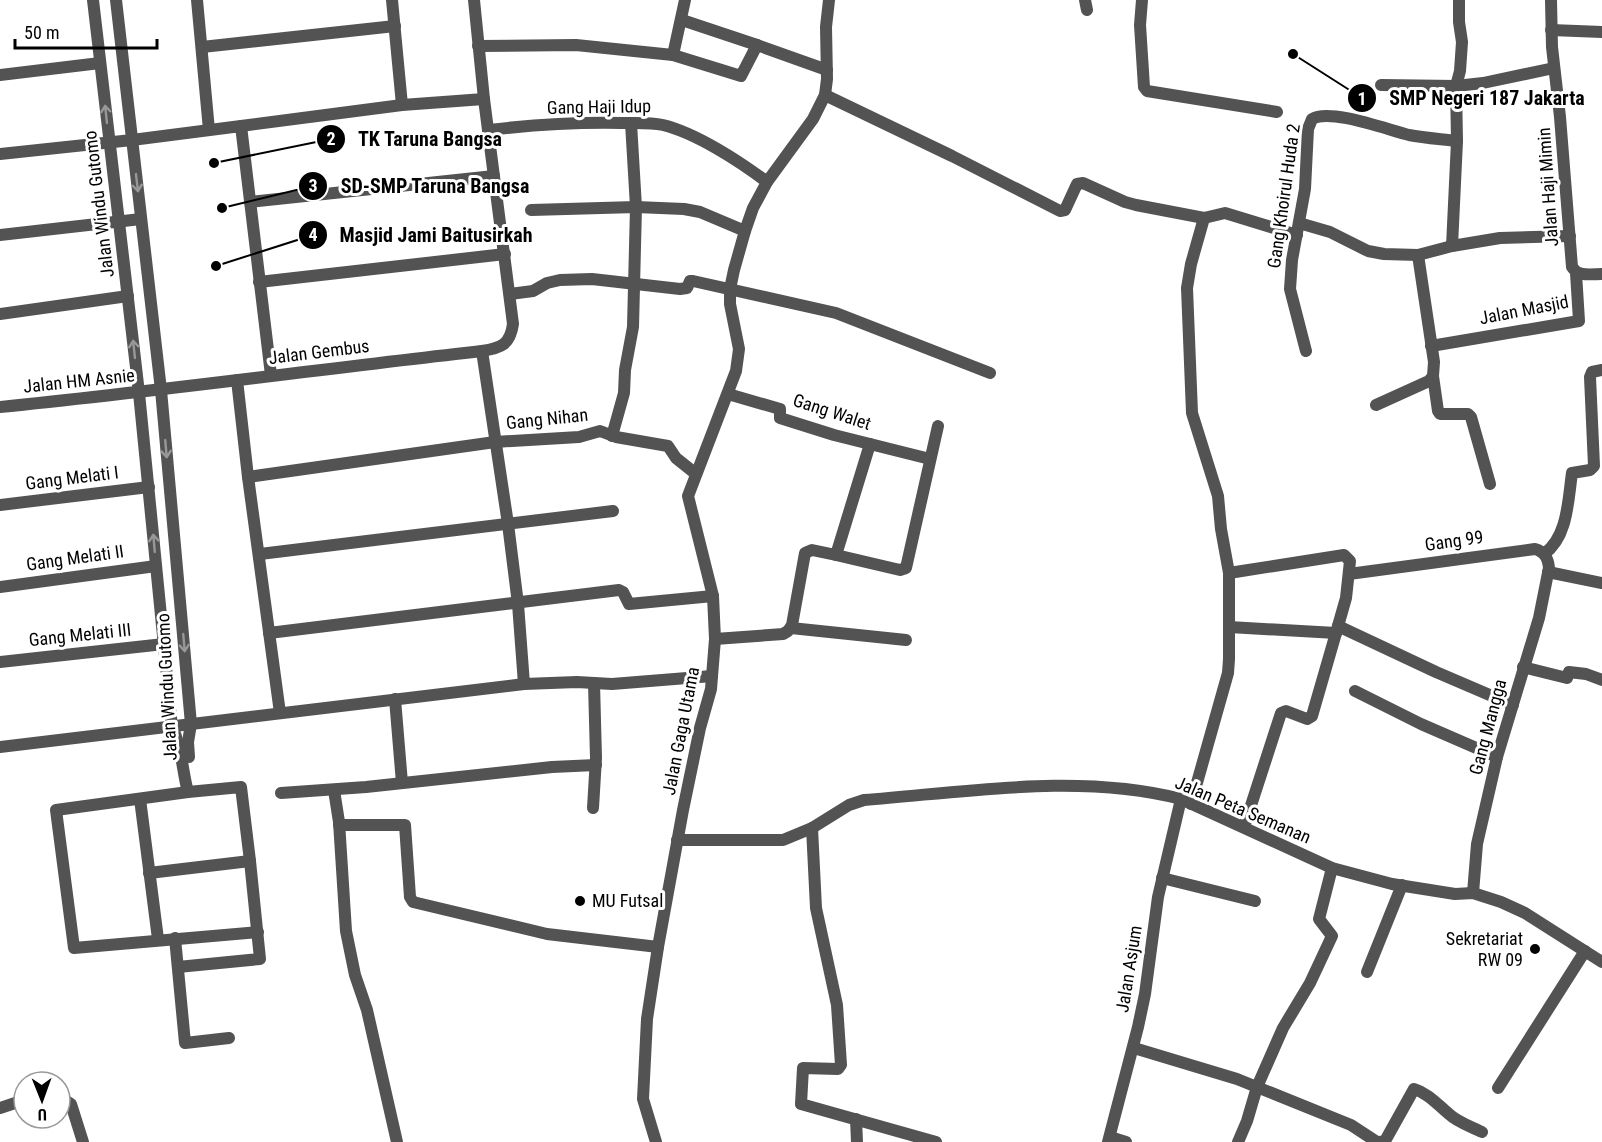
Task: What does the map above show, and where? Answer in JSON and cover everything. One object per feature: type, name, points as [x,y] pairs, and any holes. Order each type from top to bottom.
[{"type":"street","name":"Jalan Windu Gutomo","points":[[93,0],[139,393],[172,727],[179,742],[182,772],[188,792]]},
{"type":"street","name":"Jalan Windu Gutomo","points":[[116,0],[161,390],[172,510],[191,724],[188,742],[190,771],[188,792]]},
{"type":"street","points":[[197,0],[210,130]]},
{"type":"street","points":[[392,0],[402,105]]},
{"type":"street","name":"Jalan Gembus","points":[[161,390],[482,351],[498,348],[506,343],[512,334],[513,324],[484,99],[474,0]]},
{"type":"street","points":[[673,55],[685,0]]},
{"type":"street","name":"Jalan Gaga Utama","points":[[656,1142],[643,1099],[647,1020],[677,840],[700,728],[711,689],[715,639],[713,596],[688,496],[736,371],[739,349],[730,304],[730,289],[745,231],[753,208],[767,182],[813,120],[825,95],[826,27],[829,0]]},
{"type":"street","name":"Gang Khoirul Huda 2","points":[[1142,0],[1140,25],[1144,87],[1147,91],[1277,112]]},
{"type":"street","points":[[1452,246],[1456,86],[1460,70],[1462,42],[1459,0]]},
{"type":"street","name":"Jalan Haji Mimin","points":[[1551,0],[1551,30],[1572,267],[1576,273]]},
{"type":"street","points":[[682,20],[827,70]]},
{"type":"street","points":[[202,47],[395,26]]},
{"type":"street","points":[[1551,30],[1602,32]]},
{"type":"street","points":[[478,46],[576,45],[673,55],[741,76],[757,45]]},
{"type":"street","points":[[0,75],[100,63]]},
{"type":"street","points":[[1381,85],[1456,86],[1483,83],[1554,68]]},
{"type":"street","points":[[825,95],[952,156],[1060,212],[1065,210],[1077,184],[1080,183],[1125,202],[1204,218],[1225,213],[1298,229],[1330,232],[1368,251],[1404,256],[1500,238],[1570,236]]},
{"type":"street","points":[[0,154],[132,140],[402,105],[484,99]]},
{"type":"street","name":"Gang Khoirul Huda 2","points":[[1306,351],[1290,289],[1292,260],[1305,189],[1308,129],[1312,119],[1316,116],[1352,119],[1412,135],[1456,141]]},
{"type":"street","name":"Gang Haji Idup","points":[[489,130],[601,123],[656,124],[688,133],[744,165],[767,182]]},
{"type":"street","points":[[612,436],[624,393],[625,370],[633,327],[636,207],[631,123]]},
{"type":"street","points":[[241,126],[271,375]]},
{"type":"street","points":[[250,202],[494,176]]},
{"type":"street","points":[[531,210],[636,207],[684,209],[700,212],[745,231]]},
{"type":"street","name":"Jalan Asjum","points":[[1109,1139],[1134,1048],[1145,994],[1162,879],[1228,673],[1229,573],[1218,496],[1192,413],[1187,288],[1204,218]]},
{"type":"street","points":[[0,235],[141,219]]},
{"type":"street","points":[[259,282],[505,254]]},
{"type":"street","points":[[1418,255],[1434,362],[1433,375],[1438,411],[1440,414],[1468,414],[1471,417],[1490,484]]},
{"type":"street","points":[[1576,273],[1602,274]]},
{"type":"street","name":"Jalan Masjid","points":[[1431,346],[1579,321],[1576,273]]},
{"type":"street","points":[[510,294],[533,291],[547,283],[560,280],[592,279],[680,289],[687,288],[693,280],[836,313],[990,373]]},
{"type":"street","points":[[0,314],[128,296]]},
{"type":"street","points":[[482,351],[508,524],[518,604],[524,684]]},
{"type":"street","points":[[1602,370],[1592,372],[1590,377],[1594,466],[1590,470],[1572,473],[1561,534],[1554,547],[1544,554],[1548,560],[1548,572],[1602,583]]},
{"type":"street","points":[[1376,405],[1429,381],[1433,375]]},
{"type":"street","points":[[237,380],[280,713]]},
{"type":"street","name":"Jalan HM Asnie","points":[[0,407],[161,390]]},
{"type":"street","name":"Gang Walet","points":[[728,394],[780,409],[780,418],[930,459]]},
{"type":"street","points":[[715,639],[783,634],[791,628],[807,550],[900,570],[906,568],[938,426]]},
{"type":"street","name":"Gang Nihan","points":[[248,477],[495,442],[579,437],[600,431],[612,436],[668,446],[676,458],[696,474]]},
{"type":"street","points":[[836,555],[870,444]]},
{"type":"street","name":"Gang Melati I","points":[[0,505],[148,487]]},
{"type":"street","points":[[151,512],[172,510]]},
{"type":"street","points":[[260,554],[612,512]]},
{"type":"street","name":"Gang 99","points":[[1349,574],[1536,549],[1544,554]]},
{"type":"street","points":[[1229,573],[1344,555],[1350,561],[1347,598],[1312,716],[1307,719],[1286,711],[1281,713],[1244,827]]},
{"type":"street","name":"Gang Melati II","points":[[0,587],[156,566]]},
{"type":"street","name":"Gang Mangga","points":[[1473,893],[1477,843],[1497,757],[1539,618],[1548,572]]},
{"type":"street","points":[[269,633],[619,590],[623,592],[629,604],[713,596]]},
{"type":"street","points":[[1229,627],[1337,629],[1513,705]]},
{"type":"street","points":[[791,628],[906,640]]},
{"type":"street","name":"Gang Melati III","points":[[0,662],[164,644]]},
{"type":"street","points":[[1523,667],[1567,678],[1569,672],[1602,680]]},
{"type":"street","points":[[0,747],[524,684],[612,684],[712,676]]},
{"type":"street","points":[[593,807],[597,727],[594,683]]},
{"type":"street","points":[[1355,691],[1497,757]]},
{"type":"street","points":[[395,699],[402,783]]},
{"type":"street","points":[[281,793],[334,790],[552,767],[596,765]]},
{"type":"street","points":[[178,968],[260,959],[258,932],[241,787],[56,810],[74,948],[258,932]]},
{"type":"street","name":"Jalan Peta Semanan","points":[[677,840],[783,840],[812,828],[838,810],[864,800],[1027,787],[1089,787],[1157,793],[1186,802],[1332,868],[1402,885],[1455,894],[1473,893],[1525,913],[1602,962]]},
{"type":"street","points":[[334,790],[339,825],[346,931],[355,975],[367,1010],[397,1142]]},
{"type":"street","points":[[140,799],[158,939]]},
{"type":"street","points":[[339,825],[405,825],[410,897],[413,902],[537,932],[658,948]]},
{"type":"street","points":[[812,828],[816,908],[837,1005],[841,1065],[838,1069],[803,1068],[801,1104],[936,1142]]},
{"type":"street","points":[[149,873],[250,861]]},
{"type":"street","points":[[1238,1142],[1257,1087],[1283,1028],[1310,983],[1332,936],[1319,919],[1332,868]]},
{"type":"street","points":[[1162,879],[1255,901]]},
{"type":"street","points":[[1367,972],[1402,885]]},
{"type":"street","points":[[175,938],[185,1043],[229,1038]]},
{"type":"street","points":[[1498,1088],[1585,951]]},
{"type":"street","points":[[1134,1048],[1237,1079],[1351,1125],[1379,1142],[1385,1140],[1414,1089],[1421,1091],[1449,1114],[1482,1132]]},
{"type":"street","points":[[72,1107],[83,1142]]},
{"type":"street","points":[[856,1119],[857,1142]]},
{"type":"street","points":[[1109,1139],[1126,1142]]},
{"type":"place","name":"SMP Negeri 187 Jakarta","points":[[1293,54]]},
{"type":"place","name":"TK Taruna Bangsa","points":[[214,163]]},
{"type":"place","name":"SD-SMP Taruna Bangsa","points":[[222,208]]},
{"type":"place","name":"Masjid Jami Baitusirkah","points":[[216,266]]},
{"type":"place","name":"MU Futsal","points":[[580,901]]},
{"type":"place","name":"Sekretariat RW 09","points":[[1535,949]]}]
